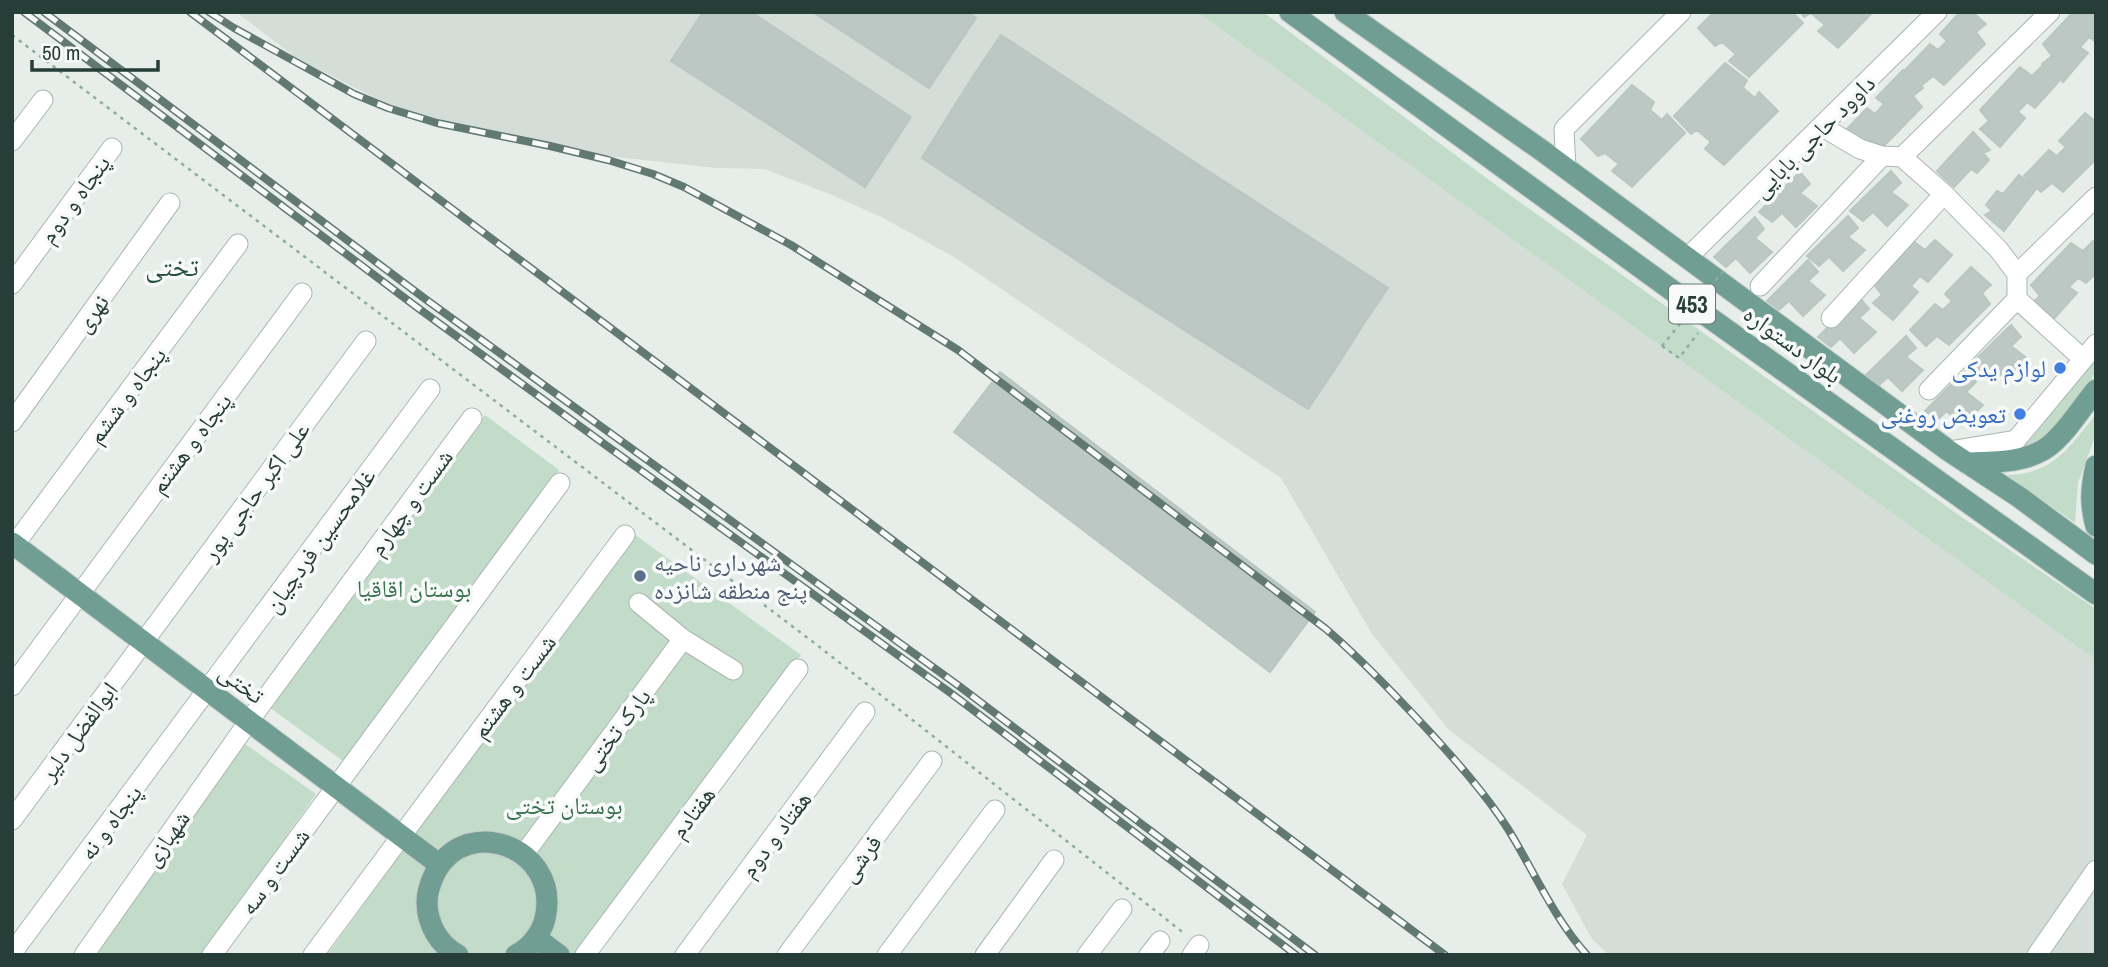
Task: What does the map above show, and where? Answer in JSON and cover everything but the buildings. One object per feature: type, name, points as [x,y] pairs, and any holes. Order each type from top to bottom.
[{"type":"main road","name":"بلوار دستواره","points":[[1290,12],[1710,318],[2096,594]]},
{"type":"main road","name":"بلوار دستواره","points":[[1345,12],[1566,168],[1949,451],[2019,497],[2096,554]]},
{"type":"main road","points":[[1967,463],[2017,458],[2042,450],[2057,437],[2096,390]]},
{"type":"main road","points":[[2096,466],[2090,505],[2096,526]]},
{"type":"main road","name":"تختی","points":[[13,545],[440,865]]},
{"type":"main road","points":[[458,955],[437,946],[426,901],[430,882],[440,865],[453,852],[470,844],[489,842],[508,845],[524,854],[537,867],[545,884],[548,903],[545,921],[537,938],[516,955]]},
{"type":"main road","points":[[537,938],[559,955]]},
{"type":"street","points":[[1566,168],[1564,129],[1681,12]]},
{"type":"street","name":"داوود حاجی بابایی","points":[[1688,258],[1937,12]]},
{"type":"street","points":[[1760,286],[1892,157],[2050,12]]},
{"type":"street","points":[[12,141],[43,100]]},
{"type":"street","points":[[1823,127],[1860,149],[1892,157],[1944,194],[1999,250],[2017,274],[2017,299],[1929,390]]},
{"type":"street","name":"پنجاه و دوم","points":[[12,284],[112,148]]},
{"type":"street","points":[[1830,318],[1944,194]]},
{"type":"street","points":[[2017,274],[2096,197]]},
{"type":"street","name":"نهری","points":[[12,422],[170,203]]},
{"type":"street","name":"پنجاه و ششم","points":[[13,545],[238,244]]},
{"type":"street","name":"پنجاه و هشتم","points":[[12,686],[302,293]]},
{"type":"street","points":[[2017,299],[2083,359]]},
{"type":"street","name":"علی اکبر حاجی پور","points":[[144,642],[366,341]]},
{"type":"street","points":[[1949,451],[2016,440],[2096,344]]},
{"type":"street","name":"غلامحسین فردچیان","points":[[208,690],[430,389]]},
{"type":"street","name":"شست و چهارم","points":[[249,721],[472,418]]},
{"type":"street","name":"شست و سه","points":[[212,955],[560,483]]},
{"type":"street","name":"شست و هشتم","points":[[313,955],[625,535]]},
{"type":"street","points":[[639,603],[683,639],[733,670]]},
{"type":"street","name":"پارک تختی","points":[[524,854],[683,639]]},
{"type":"street","name":"ابوالفضل دلیر","points":[[12,820],[144,642]]},
{"type":"street","name":"هفتادم","points":[[585,955],[798,668]]},
{"type":"street","name":"پنجاه و نه","points":[[12,953],[208,690]]},
{"type":"street","name":"هفتاد و دوم","points":[[685,955],[865,712]]},
{"type":"street","name":"شهبازی","points":[[84,955],[249,721]]},
{"type":"street","name":"فرشی","points":[[787,955],[932,761]]},
{"type":"street","points":[[887,955],[995,810]]},
{"type":"street","points":[[985,955],[1054,860]]},
{"type":"street","points":[[2037,955],[2096,870]]},
{"type":"street","points":[[1087,955],[1122,909]]},
{"type":"path","points":[[12,35],[817,645],[1195,950]]},
{"type":"path","points":[[1710,318],[1679,358],[1662,346],[1724,270]]},
{"type":"shaded area","points":[[236,12],[1197,12],[2096,660],[2096,955],[1609,955],[1592,939],[1562,884],[1587,835],[1449,730],[1372,634],[1281,478],[954,257],[881,217],[832,195],[764,169],[716,168],[580,153],[431,126],[298,59]]},
{"type":"green space","points":[[1197,12],[1263,12],[1489,180],[1963,518],[2096,609],[2096,660]]},
{"type":"green space","points":[[2096,359],[2096,373],[2047,435],[2027,448],[1994,452],[2018,447],[2029,441]]},
{"type":"green space","points":[[2096,414],[2096,434],[2078,483],[2075,523],[2007,475],[2037,470],[2059,457]]},
{"type":"green space","name":"بوستان اقاقیا","points":[[485,415],[559,470],[343,761],[269,707]]},
{"type":"green space","name":"بوستان تختی","points":[[634,534],[801,655],[582,955],[327,955]]},
{"type":"green space","points":[[245,744],[316,794],[202,955],[95,955]]},
{"type":"railway","points":[[24,12],[418,308],[952,694],[1296,955]]},
{"type":"railway","points":[[44,12],[428,301],[959,686],[1315,955]]},
{"type":"railway","points":[[190,12],[1445,955]]},
{"type":"railway","points":[[209,12],[354,94],[388,108],[437,123],[608,160],[684,187],[791,245],[958,350],[1326,629],[1365,665],[1428,730],[1490,803],[1508,829],[1554,910],[1587,955]]},
{"type":"place","name":"لوازم یدکی","points":[[2060,368]]},
{"type":"place","name":"تعویض روغنی","points":[[2020,414]]},
{"type":"place","name":"شهرداری ناحیه پنج منطقه شانزده","points":[[640,576]]},
{"type":"district","name":"تختی","points":[[172,266]]}]
